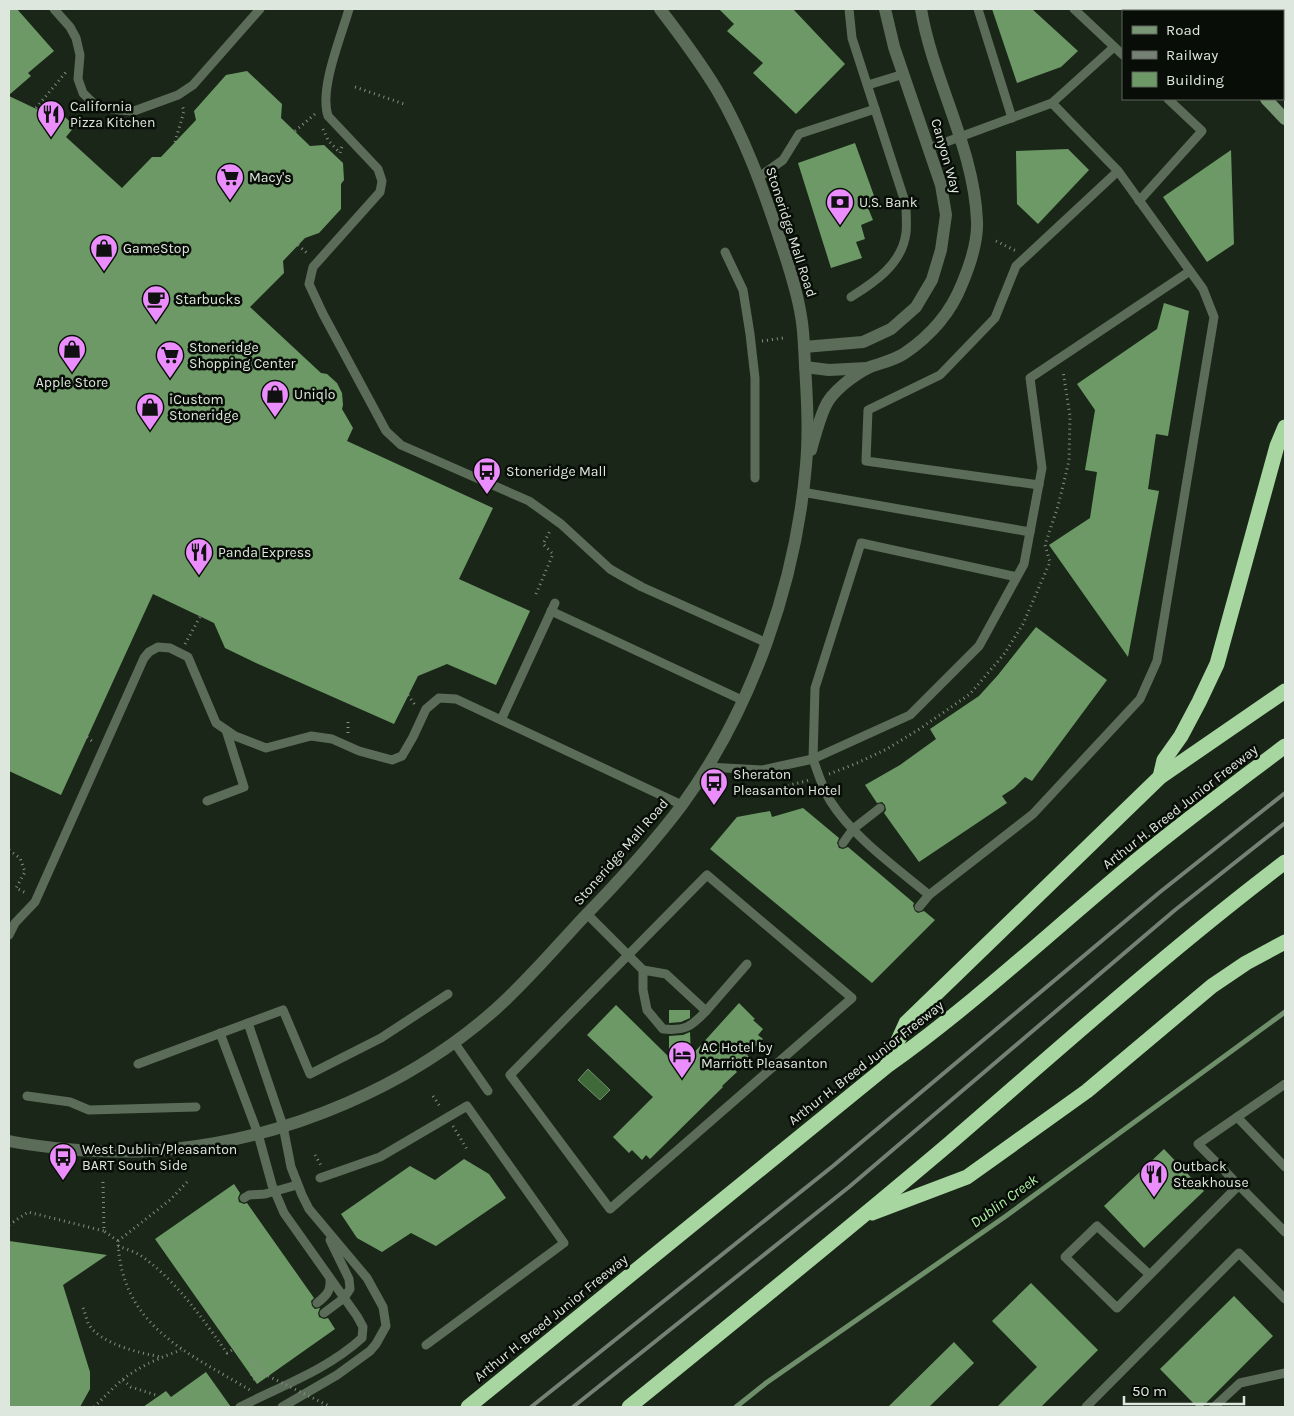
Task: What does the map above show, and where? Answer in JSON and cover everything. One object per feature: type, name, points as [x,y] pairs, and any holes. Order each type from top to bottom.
[{"type":"highway","points":[[1160,777],[1164,760],[1182,736],[1200,702],[1216,664],[1276,446],[1285,427]]},
{"type":"highway","points":[[887,1066],[906,1022],[1160,777],[1285,691]]},
{"type":"highway","name":"Arthur H. Breed Junior Freeway","points":[[468,1407],[887,1066],[926,1038],[1132,864],[1285,746]]},
{"type":"highway","points":[[629,1407],[860,1218],[1150,970],[1285,862]]},
{"type":"highway","points":[[860,1218],[967,1177],[1087,1091],[1212,986],[1246,963],[1285,942]]},
{"type":"main road","points":[[1267,100],[1285,119]]},
{"type":"street","name":"Stoneridge Mall Road","points":[[9,1141],[42,1146],[123,1151],[172,1150],[258,1134],[283,1126],[351,1102],[405,1075],[454,1042],[497,1008],[650,845],[682,805],[707,767],[729,728],[766,643],[780,600],[790,558],[806,464],[807,397],[804,347],[801,315],[791,274],[759,177],[718,92],[690,48],[660,9]]},
{"type":"street","name":"Canyon Way","points":[[804,347],[863,342],[891,329],[916,307],[932,280],[942,250],[946,215],[941,185],[891,36],[885,9]]},
{"type":"street","name":"Canyon Way","points":[[806,464],[825,405],[848,381],[867,368],[904,354],[935,328],[956,299],[971,263],[977,222],[967,159],[937,74],[924,30],[921,9]]},
{"type":"street","name":"Canyon Way","points":[[805,367],[829,370],[867,368]]},
{"type":"lane","points":[[54,9],[70,27],[76,38],[80,55],[78,78],[83,93],[96,106],[134,111],[178,95],[193,85],[260,9]]},
{"type":"lane","points":[[349,9],[328,81],[326,108],[328,116],[378,169],[382,181],[380,192],[313,267],[309,284],[323,314],[386,431],[401,445],[529,501],[561,524],[610,569],[642,587],[766,643]]},
{"type":"lane","points":[[849,9],[852,38],[906,205],[906,234],[896,260],[877,281],[851,297]]},
{"type":"lane","points":[[978,9],[1012,118]]},
{"type":"lane","points":[[1074,9],[1122,54]]},
{"type":"lane","points":[[930,148],[1052,103],[1114,47]]},
{"type":"lane","points":[[868,85],[904,74]]},
{"type":"lane","points":[[1139,201],[1202,131],[1169,100]]},
{"type":"lane","points":[[919,907],[929,895],[1032,814],[1140,699],[1157,662],[1214,317],[1203,289],[1118,171],[1052,103]]},
{"type":"lane","points":[[759,177],[783,160],[798,134],[875,109]]},
{"type":"lane","points":[[1039,485],[866,461],[868,410],[940,375],[995,318],[1016,266],[1118,171]]},
{"type":"lane","points":[[726,252],[744,290],[751,342],[755,378],[754,478]]},
{"type":"lane","points":[[707,767],[762,770],[813,759],[910,715],[979,646],[1024,564],[1042,468],[1030,378],[1190,271]]},
{"type":"lane","points":[[802,492],[1030,532]]},
{"type":"lane","points":[[929,895],[871,846],[853,829],[830,802],[813,759],[815,688],[861,543],[1017,577]]},
{"type":"lane","points":[[501,720],[553,607],[742,700]]},
{"type":"lane","points":[[9,935],[15,923],[35,902],[144,658],[158,647],[170,648],[188,657],[216,723],[235,736],[266,748],[311,736],[332,739],[360,751],[392,760],[402,756],[426,709],[439,698],[456,699],[682,805]]},
{"type":"lane","points":[[207,801],[244,787],[226,730]]},
{"type":"lane","points":[[843,842],[853,829],[880,808]]},
{"type":"lane","points":[[708,875],[852,998],[610,1209],[510,1075],[629,955],[708,875]]},
{"type":"lane","points":[[587,914],[643,970],[666,974],[706,1010]]},
{"type":"lane","points":[[643,970],[643,990],[647,1010],[663,1029],[678,1030],[693,1025],[747,964]]},
{"type":"lane","points":[[138,1064],[283,1010],[310,1074],[381,1038],[448,994]]},
{"type":"lane","points":[[248,1023],[283,1126],[291,1167],[297,1185],[310,1208],[367,1278],[383,1307],[386,1326],[370,1351],[337,1375],[282,1407]]},
{"type":"lane","points":[[220,1033],[258,1134],[274,1191],[284,1213],[357,1316],[363,1328],[362,1338],[327,1365],[240,1407]]},
{"type":"lane","points":[[454,1042],[488,1091]]},
{"type":"lane","points":[[1285,1084],[1198,1144],[1285,1232]]},
{"type":"lane","points":[[27,1096],[70,1102],[89,1110],[196,1107]]},
{"type":"lane","points":[[320,1178],[380,1156],[467,1106],[564,1243],[426,1345]]},
{"type":"lane","points":[[1237,1117],[1285,1167]]},
{"type":"lane","points":[[244,1198],[297,1185]]},
{"type":"lane","points":[[1150,1275],[1097,1226],[1065,1257],[1117,1308],[1150,1275],[1239,1185]]},
{"type":"lane","points":[[321,1222],[349,1279],[350,1289],[344,1298],[324,1313]]},
{"type":"lane","points":[[1086,1407],[1238,1253],[1285,1298]]},
{"type":"lane","points":[[317,1303],[325,1297],[330,1288],[330,1279]]},
{"type":"lane","points":[[1214,1407],[1240,1383],[1285,1373]]},
{"type":"path","points":[[36,108],[68,69]]},
{"type":"path","points":[[355,87],[404,104]]},
{"type":"path","points":[[175,142],[184,111],[178,95]]},
{"type":"path","points":[[295,132],[316,113]]},
{"type":"path","points":[[996,241],[1027,256]]},
{"type":"path","points":[[751,342],[783,338]]},
{"type":"path","points":[[1050,562],[1045,546],[1058,506],[1069,460],[1070,416],[1062,366],[1057,360]]},
{"type":"path","points":[[546,525],[558,536]]},
{"type":"path","points":[[536,594],[553,554],[544,544],[551,530]]},
{"type":"path","points":[[180,653],[200,616]]},
{"type":"path","points":[[9,850],[20,858],[25,872],[16,888],[30,895]]},
{"type":"path","points":[[103,1182],[104,1231]]},
{"type":"path","points":[[118,1241],[170,1200],[187,1182]]},
{"type":"path","points":[[9,1225],[28,1212],[104,1231],[118,1241]]},
{"type":"path","points":[[118,1241],[119,1260],[135,1302],[144,1316],[164,1337],[243,1386]]},
{"type":"path","points":[[118,1246],[142,1256],[176,1286],[194,1306],[227,1353],[232,1350]]},
{"type":"path","points":[[83,1308],[91,1327],[106,1339],[134,1351],[162,1357]]},
{"type":"path","points":[[94,1407],[133,1372],[181,1349]]},
{"type":"path","points":[[252,1365],[257,1364],[268,1376],[324,1406],[331,1407]]},
{"type":"path","points":[[260,1368],[252,1374],[255,1380],[264,1373]]},
{"type":"path","points":[[123,1380],[131,1387],[159,1396]]},
{"type":"shaded area","points":[[588,1069],[610,1090],[600,1100],[578,1080]]},
{"type":"building","points":[[9,9],[17,9],[54,51],[28,73],[31,76],[9,95]]},
{"type":"building","points":[[719,9],[793,9],[845,64],[796,114],[753,73],[763,63],[727,31],[734,24]]},
{"type":"building","points":[[992,9],[1032,9],[1078,51],[1061,67],[1017,83]]},
{"type":"building","points":[[247,71],[282,104],[281,118],[310,146],[324,145],[343,163],[344,180],[341,184],[341,209],[319,233],[305,238],[283,261],[284,273],[250,307],[321,373],[327,374],[337,383],[342,393],[342,409],[353,428],[347,441],[493,508],[459,579],[530,611],[496,685],[447,664],[418,676],[394,724],[225,648],[214,623],[153,594],[61,795],[9,771],[9,96],[47,114],[57,110],[75,126],[66,137],[122,188],[152,157],[161,157],[196,120],[194,111],[226,75]]},
{"type":"building","points":[[855,143],[877,204],[868,208],[873,220],[861,225],[865,239],[856,242],[862,258],[831,268],[798,163]]},
{"type":"building","points":[[1068,149],[1089,170],[1038,224],[1017,204],[1016,151]]},
{"type":"building","points":[[1231,150],[1234,244],[1207,262],[1163,197]]},
{"type":"building","points":[[1164,303],[1189,311],[1168,436],[1156,434],[1148,489],[1159,491],[1128,657],[1049,545],[1090,518],[1097,472],[1085,470],[1095,410],[1077,384],[1157,329]]},
{"type":"building","points":[[1036,627],[1107,680],[1032,781],[1025,777],[1002,796],[1007,803],[919,862],[884,813],[886,810],[885,805],[882,802],[877,803],[865,785],[900,765],[936,739],[930,729],[979,696]]},
{"type":"building","points":[[803,808],[839,838],[837,843],[839,848],[848,847],[914,903],[915,911],[918,913],[924,911],[935,920],[872,983],[710,849],[737,817],[770,811],[772,817]]},
{"type":"building","name":"AC Hotel by Marriott Pleasanton","points":[[739,1003],[763,1029],[758,1035],[763,1039],[747,1055],[749,1057],[735,1070],[737,1072],[723,1087],[650,1159],[646,1155],[642,1160],[632,1150],[629,1153],[613,1137],[653,1097],[587,1035],[616,1005],[669,1057],[669,1036],[683,1035],[690,1032],[691,1056]]},
{"type":"building","points":[[669,1010],[690,1010],[690,1018],[681,1022],[669,1023]]},
{"type":"building","name":"Outback Steakhouse","points":[[1164,1149],[1204,1191],[1144,1248],[1104,1206]]},
{"type":"building","points":[[464,1159],[489,1174],[506,1198],[436,1246],[411,1233],[382,1252],[357,1238],[341,1214],[410,1166],[435,1180]]},
{"type":"building","points":[[234,1184],[240,1193],[239,1202],[247,1203],[314,1298],[311,1301],[312,1306],[315,1309],[320,1308],[319,1317],[328,1318],[335,1329],[257,1384],[155,1239]]},
{"type":"building","points":[[9,1241],[107,1255],[63,1285],[90,1372],[90,1389],[80,1407],[9,1407]]},
{"type":"building","points":[[1031,1283],[1098,1350],[1041,1407],[997,1407],[1037,1367],[992,1321]]},
{"type":"building","points":[[1234,1296],[1273,1336],[1202,1407],[1197,1407],[1160,1369]]},
{"type":"building","points":[[954,1342],[974,1363],[929,1407],[888,1407]]},
{"type":"building","points":[[206,1372],[231,1407],[143,1407],[166,1391],[171,1397]]},
{"type":"waterway","name":"Dublin Creek","points":[[736,1407],[766,1383],[1006,1216],[1285,1012]]},
{"type":"railway","points":[[531,1407],[833,1166],[1160,892],[1285,793]]},
{"type":"railway","points":[[573,1407],[849,1187],[1175,910],[1285,823]]},
{"type":"place","name":"California Pizza Kitchen","points":[[51,138]]},
{"type":"place","name":"Macy's","points":[[230,201]]},
{"type":"place","name":"U.S. Bank","points":[[840,226]]},
{"type":"place","name":"GameStop","points":[[104,272]]},
{"type":"place","name":"Starbucks","points":[[156,323]]},
{"type":"place","name":"Apple Store","points":[[72,373]]},
{"type":"place","name":"Stoneridge Shopping Center","points":[[170,379]]},
{"type":"place","name":"Uniqlo","points":[[275,418]]},
{"type":"place","name":"iCustom Stoneridge","points":[[150,431]]},
{"type":"place","name":"Stoneridge Mall","points":[[487,495]]},
{"type":"place","name":"Panda Express","points":[[199,576]]},
{"type":"place","name":"Sheraton Pleasanton Hotel","points":[[714,806]]},
{"type":"place","name":"AC Hotel by Marriott Pleasanton","points":[[682,1079]]},
{"type":"place","name":"West Dublin/Pleasanton BART South Side","points":[[63,1181]]},
{"type":"place","name":"Outback Steakhouse","points":[[1154,1198]]}]
